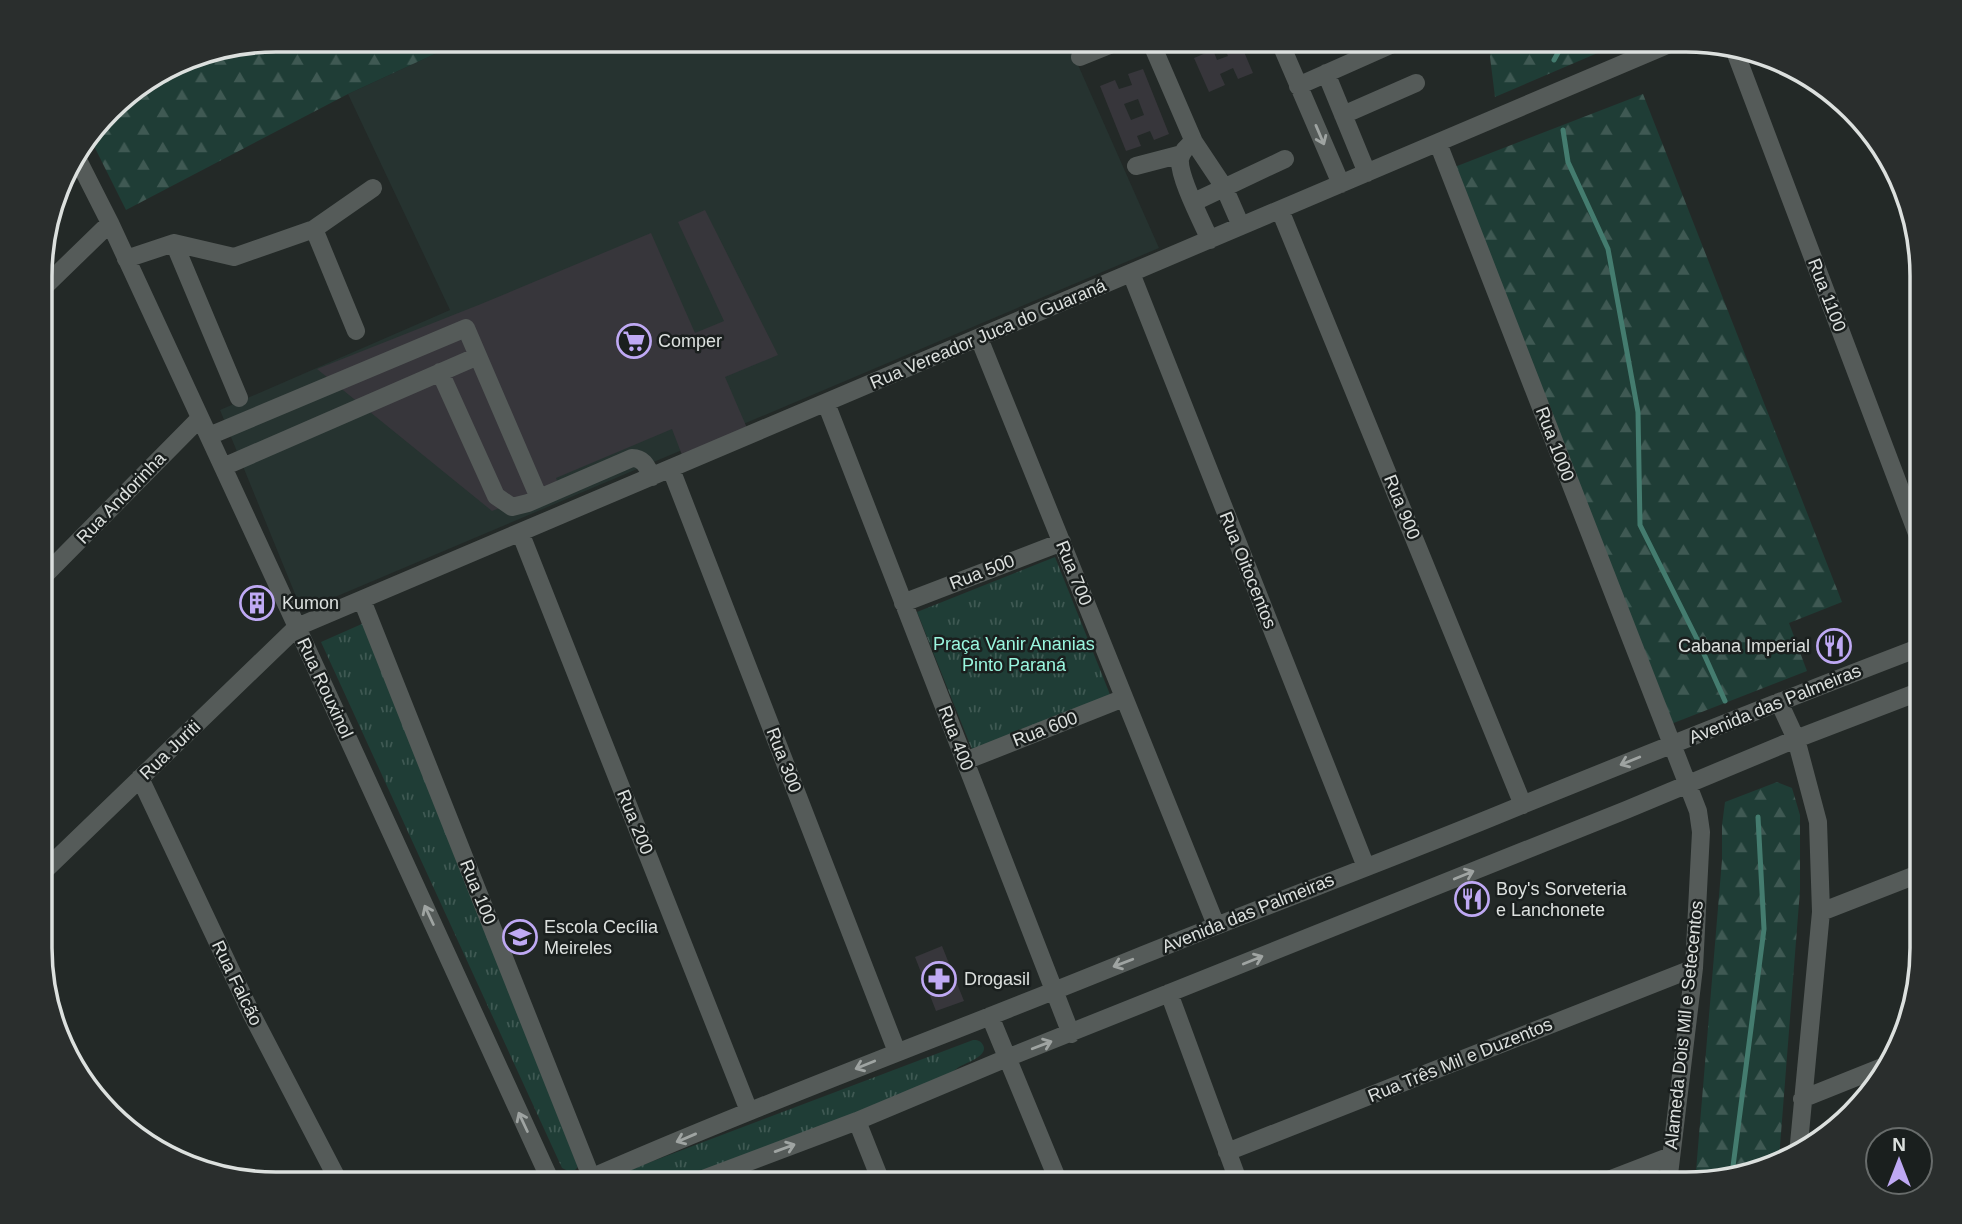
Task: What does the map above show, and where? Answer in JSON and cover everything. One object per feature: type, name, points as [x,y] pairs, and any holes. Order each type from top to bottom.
[{"type":"street","points":[[1080,57],[1092,52]]},
{"type":"street","points":[[1156,52],[1188,148],[1224,187],[1241,226]]},
{"type":"street","points":[[1284,52],[1341,184]]},
{"type":"street","points":[[1298,86],[1374,52]]},
{"type":"street","name":"Rua Vereador Juca do Guaraná","points":[[298,627],[1651,52]]},
{"type":"street","name":"Rua 1100","points":[[1737,58],[1909,512]]},
{"type":"street","points":[[1326,73],[1367,173]]},
{"type":"street","points":[[1343,115],[1416,83]]},
{"type":"street","name":"Rua 1000","points":[[1437,143],[1688,785]]},
{"type":"street","points":[[1136,166],[1188,148]]},
{"type":"street","points":[[1188,148],[1180,161],[1181,173],[1210,240]]},
{"type":"street","points":[[1194,202],[1285,159]]},
{"type":"street","name":"Rua Rouxinol","points":[[82,167],[298,627],[546,1172]]},
{"type":"street","points":[[127,260],[174,243],[234,257],[314,229],[373,188]]},
{"type":"street","name":"Rua 900","points":[[1280,210],[1523,805]]},
{"type":"street","points":[[52,279],[110,223]]},
{"type":"street","points":[[314,229],[356,331]]},
{"type":"street","points":[[174,243],[239,398]]},
{"type":"street","name":"Rua Oitocentos","points":[[1131,273],[1366,867]]},
{"type":"street","points":[[209,436],[466,328],[539,498]]},
{"type":"street","name":"Rua 700","points":[[979,338],[1216,925]]},
{"type":"street","points":[[223,467],[478,356]]},
{"type":"street","points":[[440,372],[496,496],[512,507],[632,458],[645,463],[652,477]]},
{"type":"street","name":"Rua 400","points":[[826,403],[1071,1034]]},
{"type":"street","name":"Rua Andorinha","points":[[52,569],[200,418]]},
{"type":"street","name":"Rua 300","points":[[671,469],[897,1052]]},
{"type":"street","name":"Rua 200","points":[[520,532],[749,1111]]},
{"type":"street","name":"Rua 500","points":[[903,603],[1062,542]]},
{"type":"street","name":"Rua 100","points":[[362,600],[584,1172]]},
{"type":"street","name":"Rua Juriti","points":[[52,863],[298,627]]},
{"type":"street","name":"Avenida das Palmeiras","points":[[609,1172],[749,1111],[1909,652]]},
{"type":"street","points":[[723,1172],[857,1121],[1007,1058],[1909,696]]},
{"type":"street","name":"Rua 600","points":[[965,761],[1124,698]]},
{"type":"street","points":[[1779,702],[1796,739],[1818,822],[1821,912],[1799,1141]]},
{"type":"street","name":"Rua Falcão","points":[[140,778],[251,1013],[334,1172]]},
{"type":"street","name":"Alameda Dois Mil e Setecentos","points":[[1669,1171],[1694,968],[1701,832],[1698,811],[1688,785]]},
{"type":"street","points":[[1821,912],[1909,878]]},
{"type":"street","name":"Rua Três Mil e Duzentos","points":[[1227,1152],[1694,968]]},
{"type":"street","points":[[1169,993],[1234,1171]]},
{"type":"street","points":[[990,1016],[1054,1171]]},
{"type":"street","points":[[1802,1099],[1873,1071]]},
{"type":"street","points":[[857,1121],[877,1172]]},
{"type":"street","points":[[1632,1171],[1671,1156]]},
{"type":"shaded area","points":[[439,52],[1072,52],[1159,248],[302,611],[220,410],[450,310],[348,94]]},
{"type":"green space","points":[[439,52],[348,94],[126,210],[94,146],[129,108],[164,82],[204,64],[247,54]]},
{"type":"green space","points":[[1490,52],[1600,52],[1495,97]]},
{"type":"green space","points":[[1643,94],[1842,602],[1789,623],[1807,671],[1671,724],[1452,168]]},
{"type":"green space","name":"Praça Vanir Ananias Pinto Paraná","points":[[1055,557],[1111,697],[973,752],[917,612]]},
{"type":"green space","points":[[364,623],[578,1167],[575,1170],[562,1168],[321,642]]},
{"type":"green space","points":[[1777,782],[1792,788],[1800,815],[1800,890],[1780,1150],[1758,1160],[1696,1171],[1722,860],[1725,802]]},
{"type":"green space","points":[[973,1040],[982,1043],[983,1053],[940,1082],[700,1172],[626,1172]]},
{"type":"building","points":[[1208,52],[1214,52],[1217,60],[1228,56],[1226,52],[1244,52],[1253,73],[1238,79],[1233,68],[1220,74],[1225,85],[1209,92],[1194,58]]},
{"type":"building","points":[[1143,69],[1169,134],[1154,140],[1150,131],[1137,136],[1141,146],[1126,151],[1100,86],[1115,80],[1119,89],[1132,85],[1128,74]],"holes":[[[1138,99],[1144,115],[1131,120],[1124,104]]]},
{"type":"building","name":"Comper","points":[[705,210],[778,355],[725,377],[747,428],[682,455],[672,429],[556,478],[559,485],[492,511],[317,369],[651,233],[695,333],[724,321],[678,222]]},
{"type":"building","name":"Kumon","points":[[262,584],[267,607],[259,614],[245,598]]},
{"type":"building","name":"Drogasil","points":[[942,946],[964,1001],[936,1011],[915,957]]},
{"type":"waterway","points":[[1554,60],[1558,52]]},
{"type":"waterway","points":[[1563,130],[1568,162],[1608,249],[1638,412],[1640,525],[1725,701]]},
{"type":"waterway","points":[[1733,1166],[1764,929],[1758,817]]},
{"type":"place","name":"Comper","points":[[634,341]]},
{"type":"place","name":"Kumon","points":[[257,603]]},
{"type":"place","name":"Cabana Imperial","points":[[1834,646]]},
{"type":"place","name":"Boy's Sorveteria e Lanchonete","points":[[1472,899]]},
{"type":"place","name":"Escola Cecília Meireles","points":[[520,937]]},
{"type":"place","name":"Drogasil","points":[[939,979]]}]
